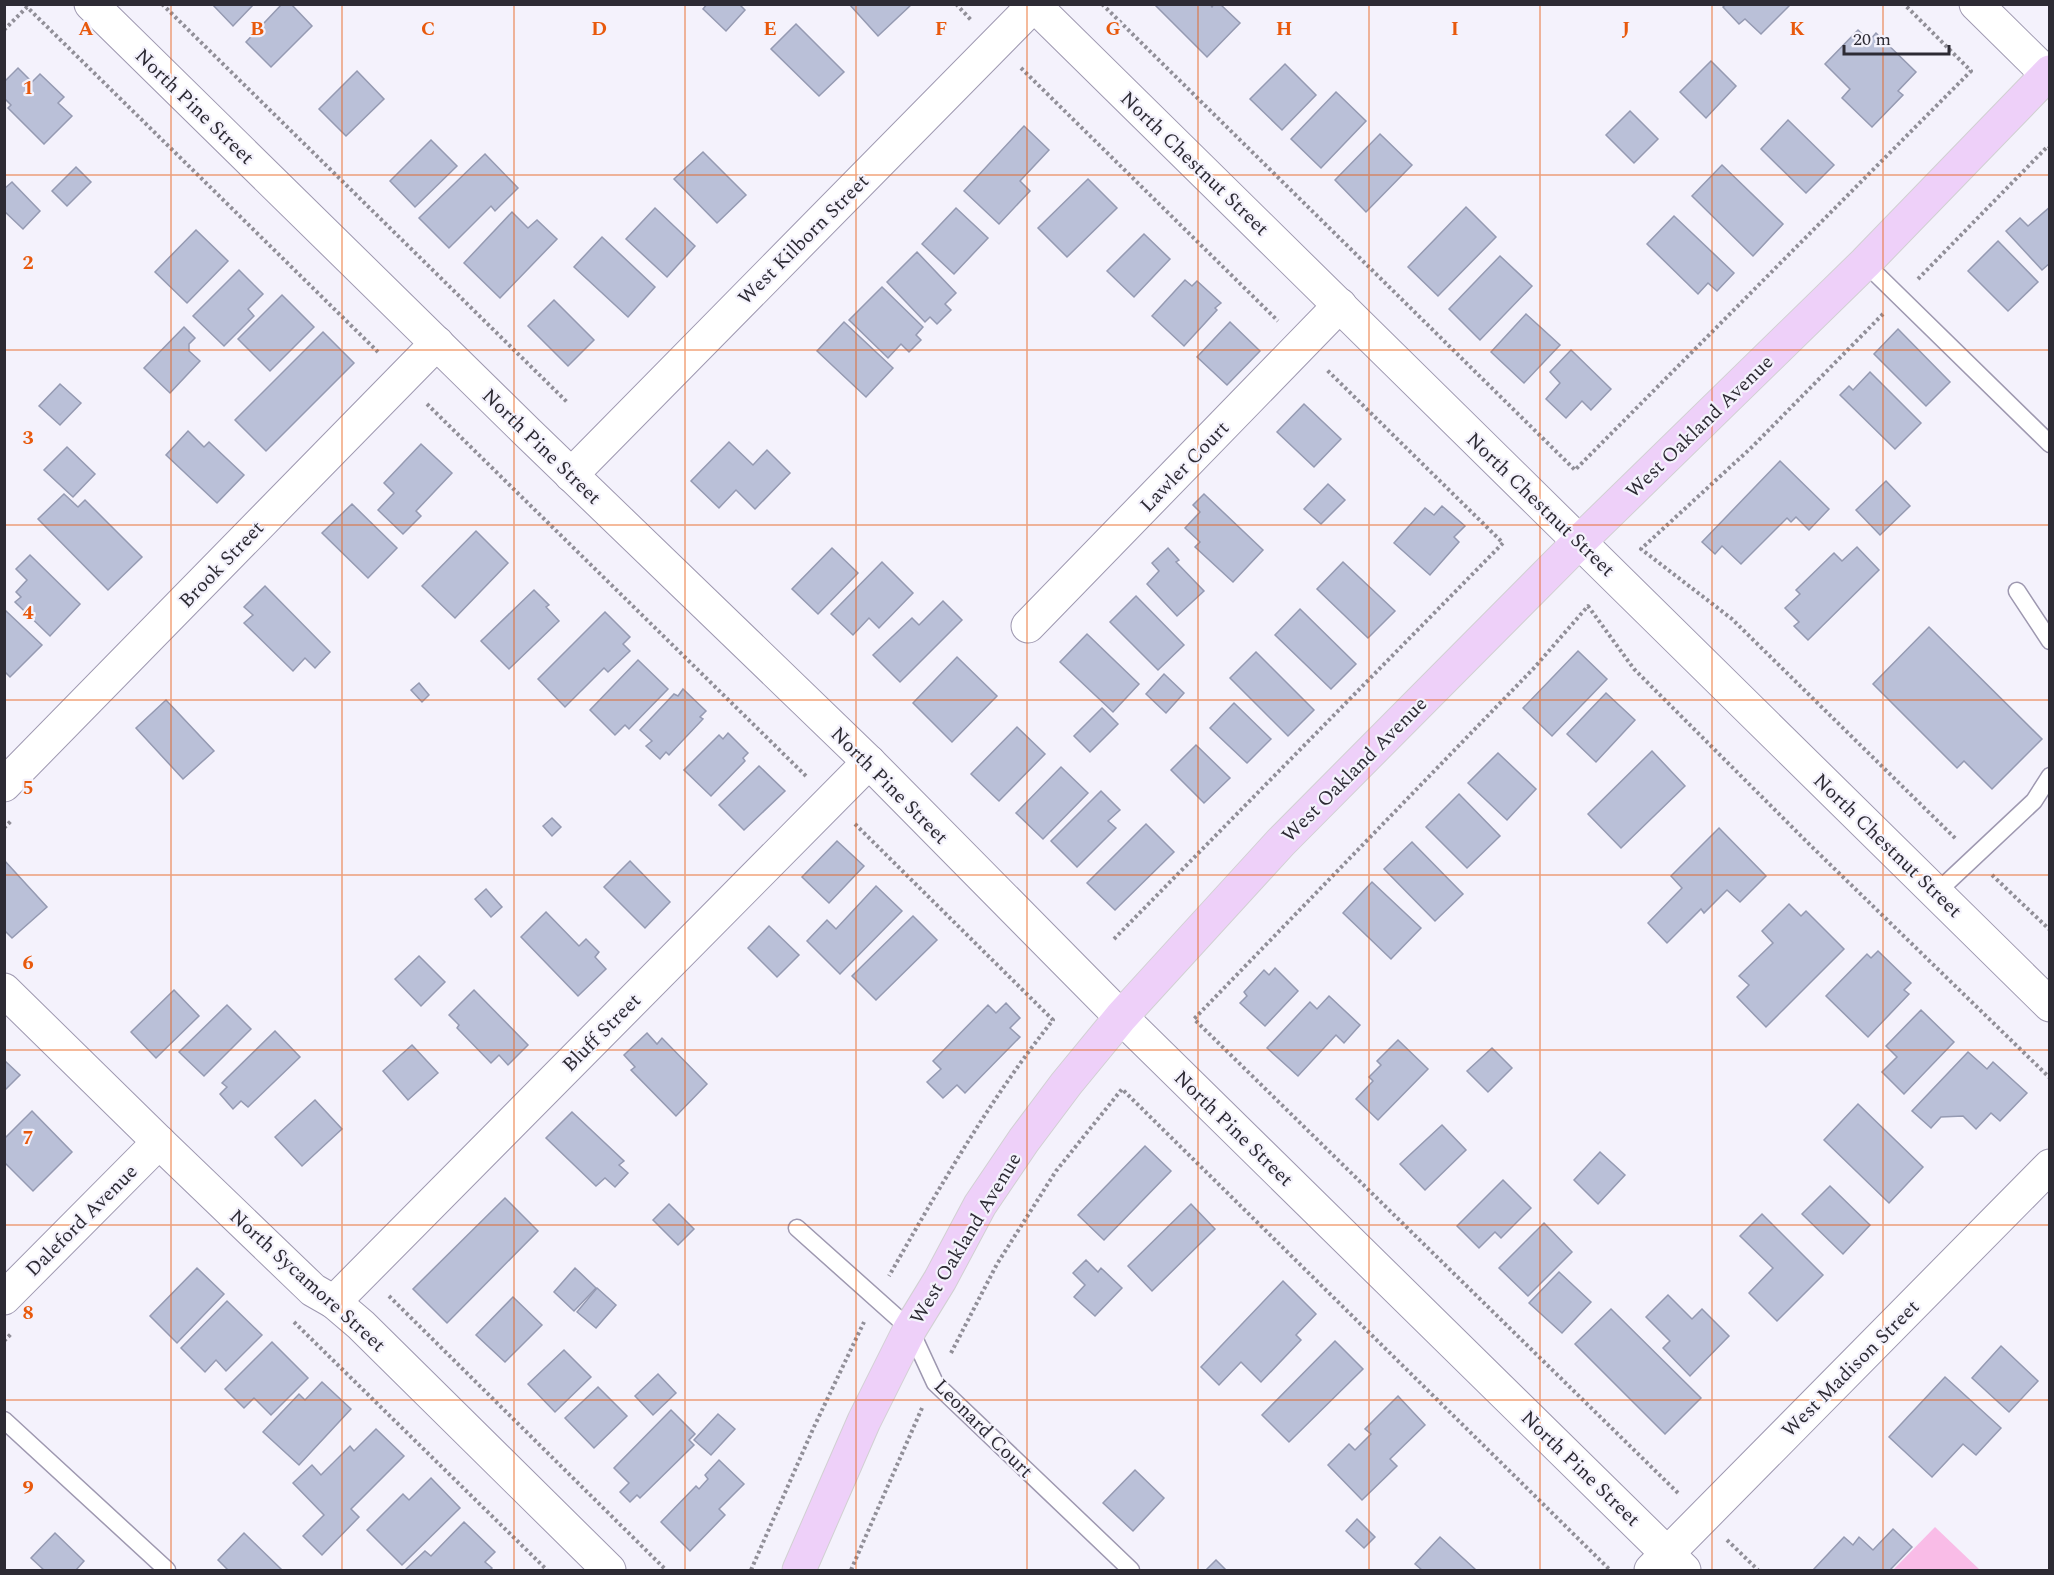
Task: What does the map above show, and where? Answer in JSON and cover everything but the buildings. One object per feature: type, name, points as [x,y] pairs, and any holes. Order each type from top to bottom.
[{"type":"main road","name":"West Oakland Avenue","points":[[799,1570],[864,1421],[910,1329],[940,1280],[980,1205],[1045,1112],[1121,1017],[1281,842],[1580,542],[1865,263],[2049,75]]},
{"type":"street","name":"North Pine Street","points":[[91,4],[571,475],[868,762],[1668,1565]]},
{"type":"street","points":[[1976,4],[2049,75]]},
{"type":"street","name":"West Kilborn Street","points":[[571,475],[1034,5]]},
{"type":"street","name":"North Chestnut Street","points":[[1034,5],[2049,1005]]},
{"type":"street","name":"Lawler Court","points":[[1028,626],[1340,306]]},
{"type":"street","name":"Brook Street","points":[[4,785],[437,343]]},
{"type":"street","name":"Bluff Street","points":[[334,1302],[868,762]]},
{"type":"street","name":"North Sycamore Street","points":[[4,990],[313,1290],[334,1302],[361,1325],[609,1570]]},
{"type":"street","name":"Daleford Avenue","points":[[4,1298],[159,1142]]},
{"type":"street","name":"West Madison Street","points":[[1668,1565],[1703,1517],[2049,1166]]},
{"type":"lane","points":[[1865,263],[2049,444]]},
{"type":"lane","points":[[2017,591],[2049,641]]},
{"type":"lane","points":[[1936,892],[2034,801],[2049,776]]},
{"type":"lane","name":"Leonard Court","points":[[796,1228],[910,1329],[935,1383],[1131,1570]]},
{"type":"lane","points":[[4,1420],[167,1570]]},
{"type":"path","points":[[162,4],[567,402]]},
{"type":"path","points":[[956,4],[1503,543],[1114,939]]},
{"type":"path","points":[[1102,4],[1575,470],[1971,71],[1904,4]]},
{"type":"path","points":[[4,30],[27,8],[382,356]]},
{"type":"path","points":[[2049,147],[1752,447],[1641,549],[1732,620],[2049,930]]},
{"type":"path","points":[[425,402],[1053,1020]]},
{"type":"path","points":[[1758,1570],[1194,1019],[1534,668],[1588,606],[1634,669],[1810,845],[2049,1078]]},
{"type":"path","points":[[851,1570],[920,1411],[997,1264],[1056,1171],[1122,1089],[1610,1570]]},
{"type":"shaded area","points":[[1935,1527],[1980,1570],[1893,1570]]}]
